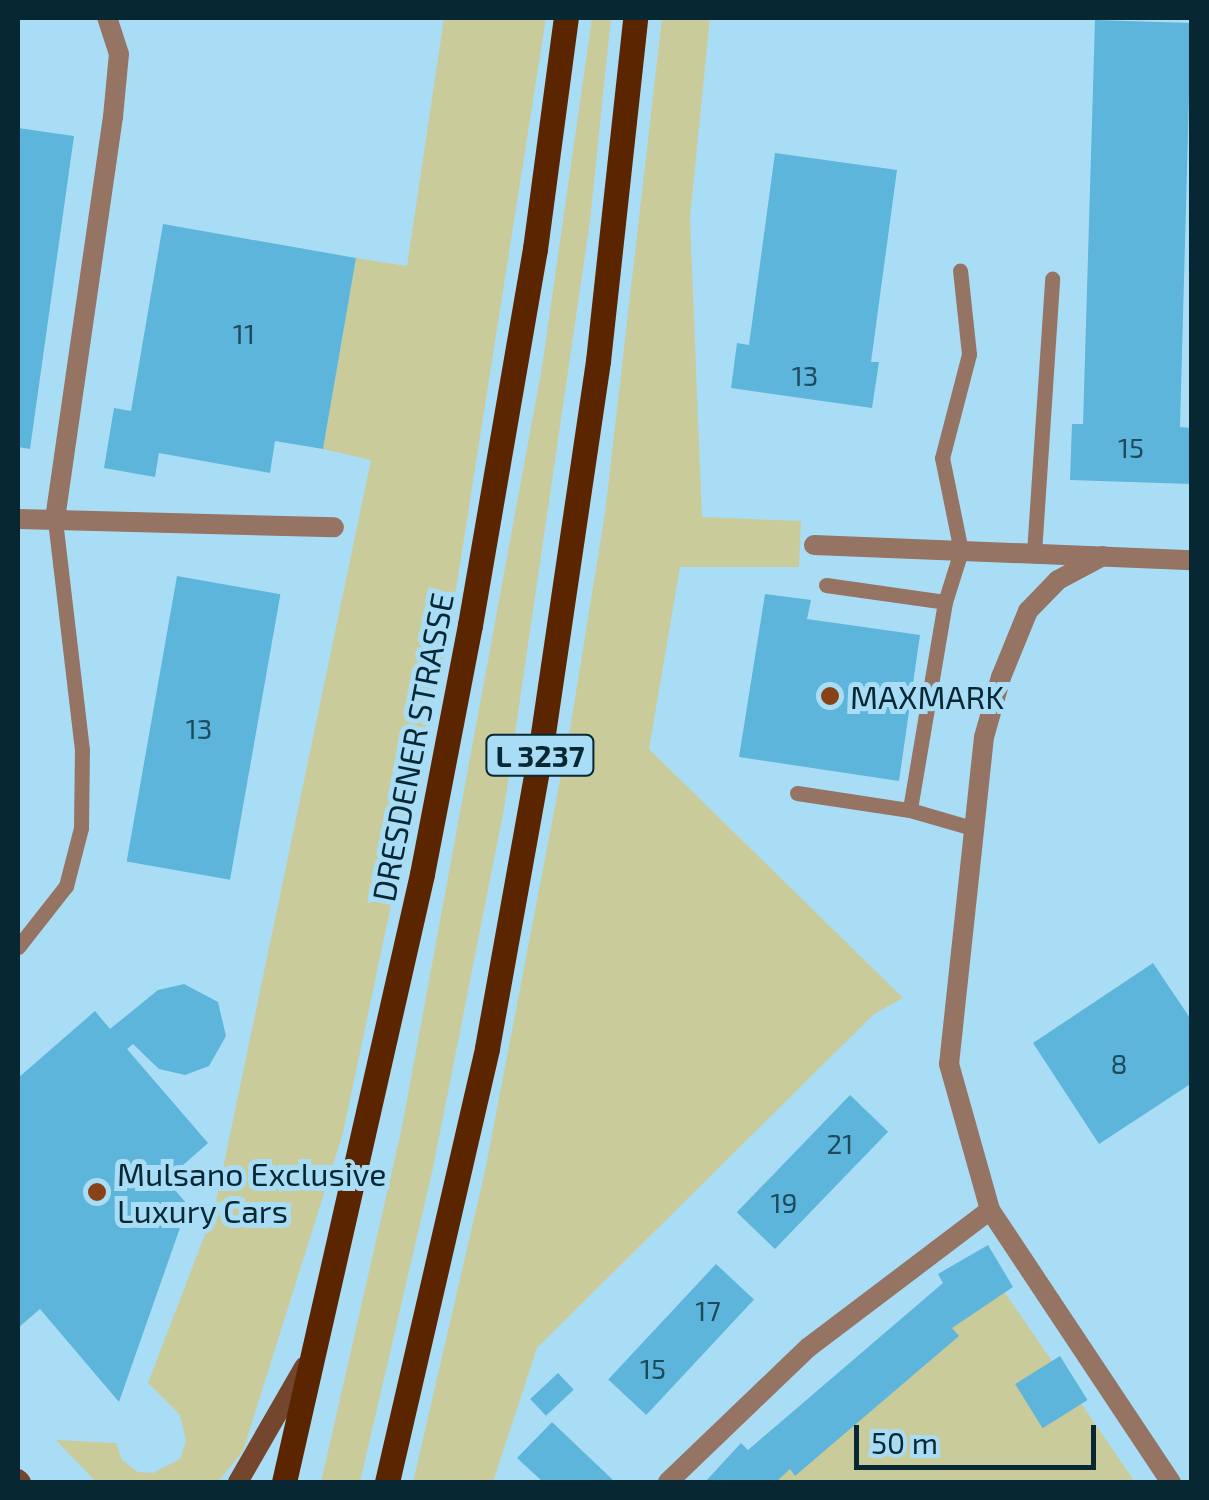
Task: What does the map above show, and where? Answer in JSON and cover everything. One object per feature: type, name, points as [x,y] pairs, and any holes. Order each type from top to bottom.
[{"type":"main road","name":"DRESDENER STRASSE","points":[[284,1482],[474,606],[536,249],[566,18]]},
{"type":"main road","name":"L 3237","points":[[387,1482],[487,1048],[541,747],[598,360],[636,18]]},
{"type":"main road","points":[[238,1482],[318,1338]]},
{"type":"street","points":[[55,520],[113,116],[118,54],[107,18]]},
{"type":"street","points":[[18,519],[334,527]]},
{"type":"street","points":[[814,545],[1192,560]]},
{"type":"street","points":[[1104,556],[1058,580],[1028,611],[984,737],[948,1064],[990,1210],[1171,1482]]},
{"type":"street","points":[[668,1482],[808,1347],[990,1210]]},
{"type":"lane","points":[[910,810],[945,602],[961,551],[942,458],[969,354],[960,270]]},
{"type":"lane","points":[[1034,553],[1052,279]]},
{"type":"lane","points":[[18,948],[66,886],[81,828],[82,750],[55,520]]},
{"type":"lane","points":[[826,585],[945,602]]},
{"type":"lane","points":[[797,793],[910,810],[972,828]]},
{"type":"green space","points":[[444,18],[546,18],[452,615],[343,1133],[243,1451],[218,1482],[96,1482],[56,1440],[116,1443],[122,1460],[138,1472],[153,1473],[180,1459],[186,1441],[180,1415],[148,1383],[214,1211],[371,460],[323,449],[356,258],[407,266]]},
{"type":"green space","points":[[592,18],[611,18],[590,221],[504,809],[433,1168],[360,1482],[321,1482],[402,1127],[542,367]]},
{"type":"green space","points":[[662,18],[710,18],[690,218],[702,517],[801,521],[799,567],[680,567],[649,749],[903,998],[874,1014],[537,1348],[493,1482],[413,1482],[485,1171],[571,723],[605,513]]},
{"type":"green space","points":[[990,1271],[1135,1482],[727,1482]]},
{"type":"building","points":[[1095,20],[1191,23],[1180,427],[1192,428],[1191,484],[1070,480],[1072,424],[1083,424]]},
{"type":"building","points":[[18,128],[74,136],[30,449],[18,447]]},
{"type":"building","points":[[775,153],[897,170],[871,362],[879,362],[872,408],[731,388],[737,343],[749,345]]},
{"type":"building","points":[[163,224],[356,258],[323,449],[275,441],[270,473],[159,453],[155,477],[104,468],[114,408],[131,411]]},
{"type":"building","points":[[177,576],[280,594],[230,880],[127,862]]},
{"type":"building","name":"MAXMARK","points":[[765,594],[811,600],[807,619],[920,635],[899,781],[739,757]]},
{"type":"building","points":[[1153,963],[1192,1021],[1192,1083],[1099,1144],[1033,1043]]},
{"type":"building","name":"Mulsano Exclusive Luxury Cars","points":[[184,984],[218,1002],[226,1036],[209,1066],[185,1075],[159,1069],[133,1044],[127,1049],[208,1143],[166,1180],[188,1205],[119,1402],[40,1309],[18,1328],[18,1078],[95,1011],[110,1029],[158,990]]},
{"type":"building","points":[[850,1095],[888,1132],[775,1249],[737,1212]]},
{"type":"building","points":[[988,1245],[1013,1287],[952,1328],[959,1336],[795,1476],[790,1469],[776,1482],[705,1482],[741,1443],[748,1450],[943,1283],[938,1274]]},
{"type":"building","points":[[716,1264],[754,1299],[646,1415],[608,1380]]},
{"type":"building","points":[[1060,1356],[1088,1400],[1043,1428],[1015,1384]]},
{"type":"building","points":[[558,1373],[574,1390],[546,1416],[530,1399]]},
{"type":"building","points":[[552,1422],[615,1482],[543,1482],[517,1458]]},
{"type":"place","name":"MAXMARK","points":[[830,696]]},
{"type":"place","name":"Mulsano Exclusive Luxury Cars","points":[[97,1192]]}]
